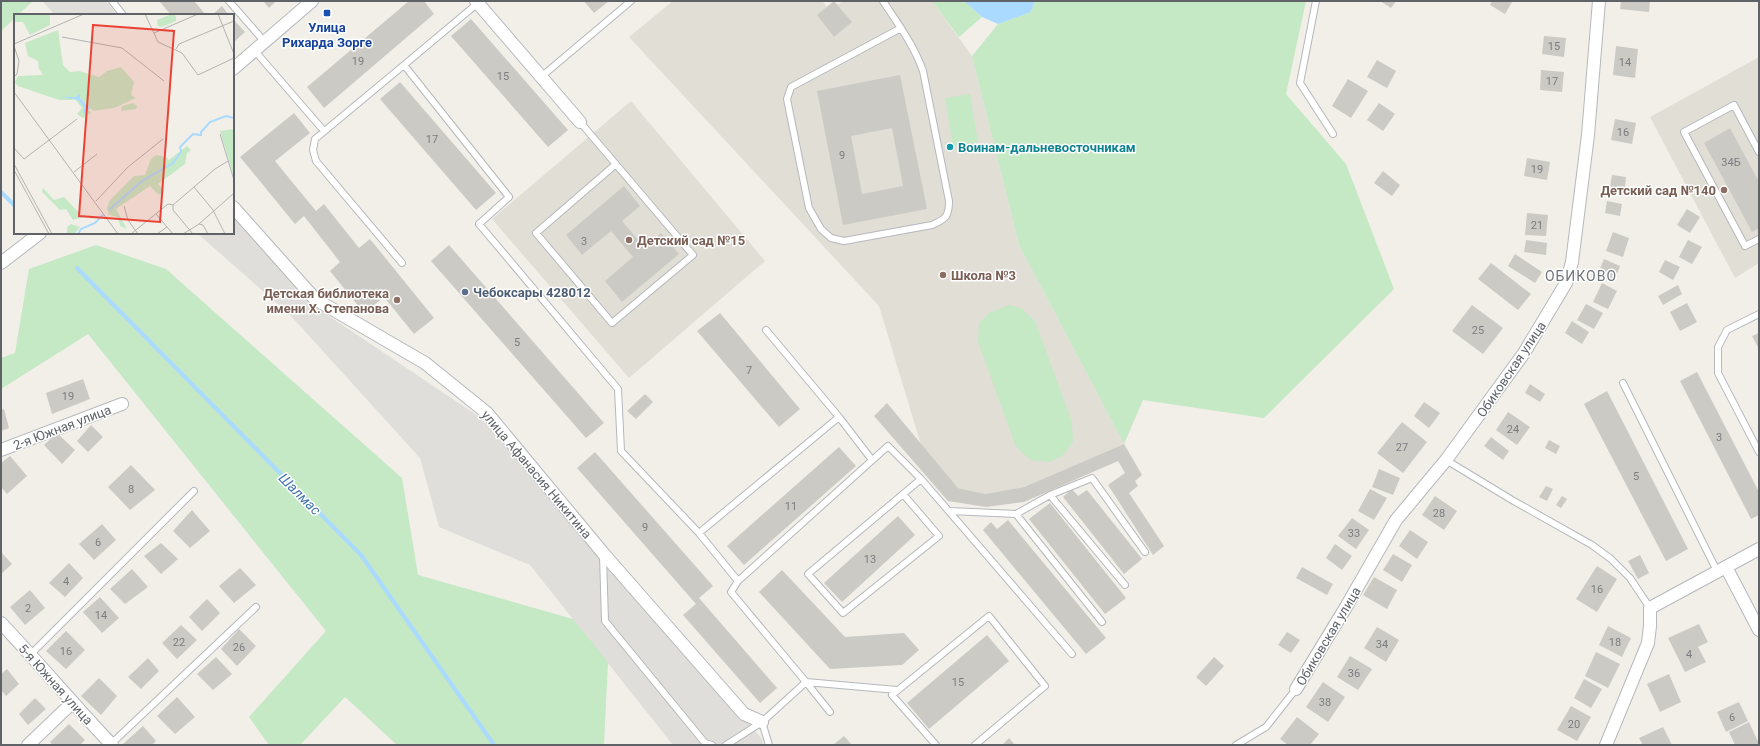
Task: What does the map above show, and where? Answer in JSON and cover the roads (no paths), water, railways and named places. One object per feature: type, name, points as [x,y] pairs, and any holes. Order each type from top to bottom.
[{"type":"street","points":[[234,68],[312,1]]},
{"type":"street","name":"Обиковская улица","points":[[1296,689],[1346,607],[1396,520],[1446,460],[1524,353],[1566,283],[1572,262],[1588,135],[1599,1]]},
{"type":"street","points":[[477,2],[580,122]]},
{"type":"street","name":"улица Афанасия Никитина","points":[[234,208],[315,299],[425,363],[487,413],[603,553],[744,714],[762,722]]},
{"type":"street","points":[[1,263],[39,234]]},
{"type":"street","name":"2-я Южная улица","points":[[1,450],[122,404]]},
{"type":"street","points":[[1606,745],[1648,643],[1650,608],[1759,550]]},
{"type":"street","points":[[1721,569],[1759,630]]},
{"type":"street","name":"5-я Южная улица","points":[[1,623],[31,654],[72,704],[111,745]]},
{"type":"street","points":[[28,745],[72,704]]},
{"type":"lane","points":[[112,1],[122,14]]},
{"type":"lane","points":[[229,1],[264,41]]},
{"type":"lane","points":[[541,77],[631,1]]},
{"type":"lane","points":[[882,1],[917,53],[923,71],[949,201],[949,211],[944,220],[932,226],[844,241],[831,238],[820,229],[809,208],[787,99],[791,88],[900,28]]},
{"type":"lane","points":[[1316,1],[1300,83],[1333,134]]},
{"type":"lane","points":[[402,263],[316,161],[313,150],[315,139],[477,2]]},
{"type":"lane","points":[[254,50],[324,131]]},
{"type":"lane","points":[[404,65],[509,197],[479,224],[618,389],[621,451],[699,532],[738,581]]},
{"type":"lane","points":[[1759,152],[1734,105],[1684,132],[1745,246],[1759,239]]},
{"type":"lane","points":[[580,122],[616,164],[692,255],[612,323],[536,233],[616,164]]},
{"type":"lane","points":[[1759,314],[1727,330],[1718,348],[1718,373],[1759,452]]},
{"type":"lane","points":[[766,330],[839,417],[872,460]]},
{"type":"lane","points":[[1623,383],[1721,569]]},
{"type":"lane","points":[[699,532],[839,417]]},
{"type":"lane","points":[[830,712],[731,592],[738,581],[888,446],[950,511],[1072,654]]},
{"type":"lane","points":[[1446,460],[1602,552],[1630,578],[1650,608]]},
{"type":"lane","points":[[950,511],[1016,514],[1050,495],[1092,478],[1145,552]]},
{"type":"lane","points":[[903,494],[939,536],[843,613],[808,574],[903,494],[921,479]]},
{"type":"lane","points":[[31,654],[194,491]]},
{"type":"lane","points":[[1050,495],[1125,585]]},
{"type":"lane","points":[[1016,514],[1102,622]]},
{"type":"lane","points":[[603,553],[605,621],[705,743],[712,745]]},
{"type":"lane","points":[[111,745],[256,607]]},
{"type":"lane","points":[[936,745],[892,695],[989,616],[1045,686],[975,745]]},
{"type":"lane","points":[[726,745],[762,722],[806,682],[897,690]]},
{"type":"lane","points":[[1236,745],[1266,728],[1296,689]]},
{"type":"lane","points":[[762,722],[769,745]]},
{"type":"water","points":[[964,1],[1035,1],[1031,12],[998,24],[982,17]]},
{"type":"waterway","name":"Шалмас","points":[[1,192],[14,205]]},
{"type":"waterway","name":"Шалмас","points":[[77,268],[361,555],[494,745]]},
{"type":"place","name":"Улица Рихарда Зорге","points":[[327,13]]},
{"type":"place","name":"Воинам-дальневосточникам","points":[[950,147]]},
{"type":"place","name":"Детский сад №140","points":[[1724,190]]},
{"type":"place","name":"Детский сад №15","points":[[629,240]]},
{"type":"place","name":"Школа №3","points":[[943,275]]},
{"type":"place","name":"Чебоксары 428012","points":[[465,292]]},
{"type":"place","name":"Детская библиотека имени Х. Степанова","points":[[397,300]]},
{"type":"district","name":"ОБИКОВО","points":[[1581,276]]}]
